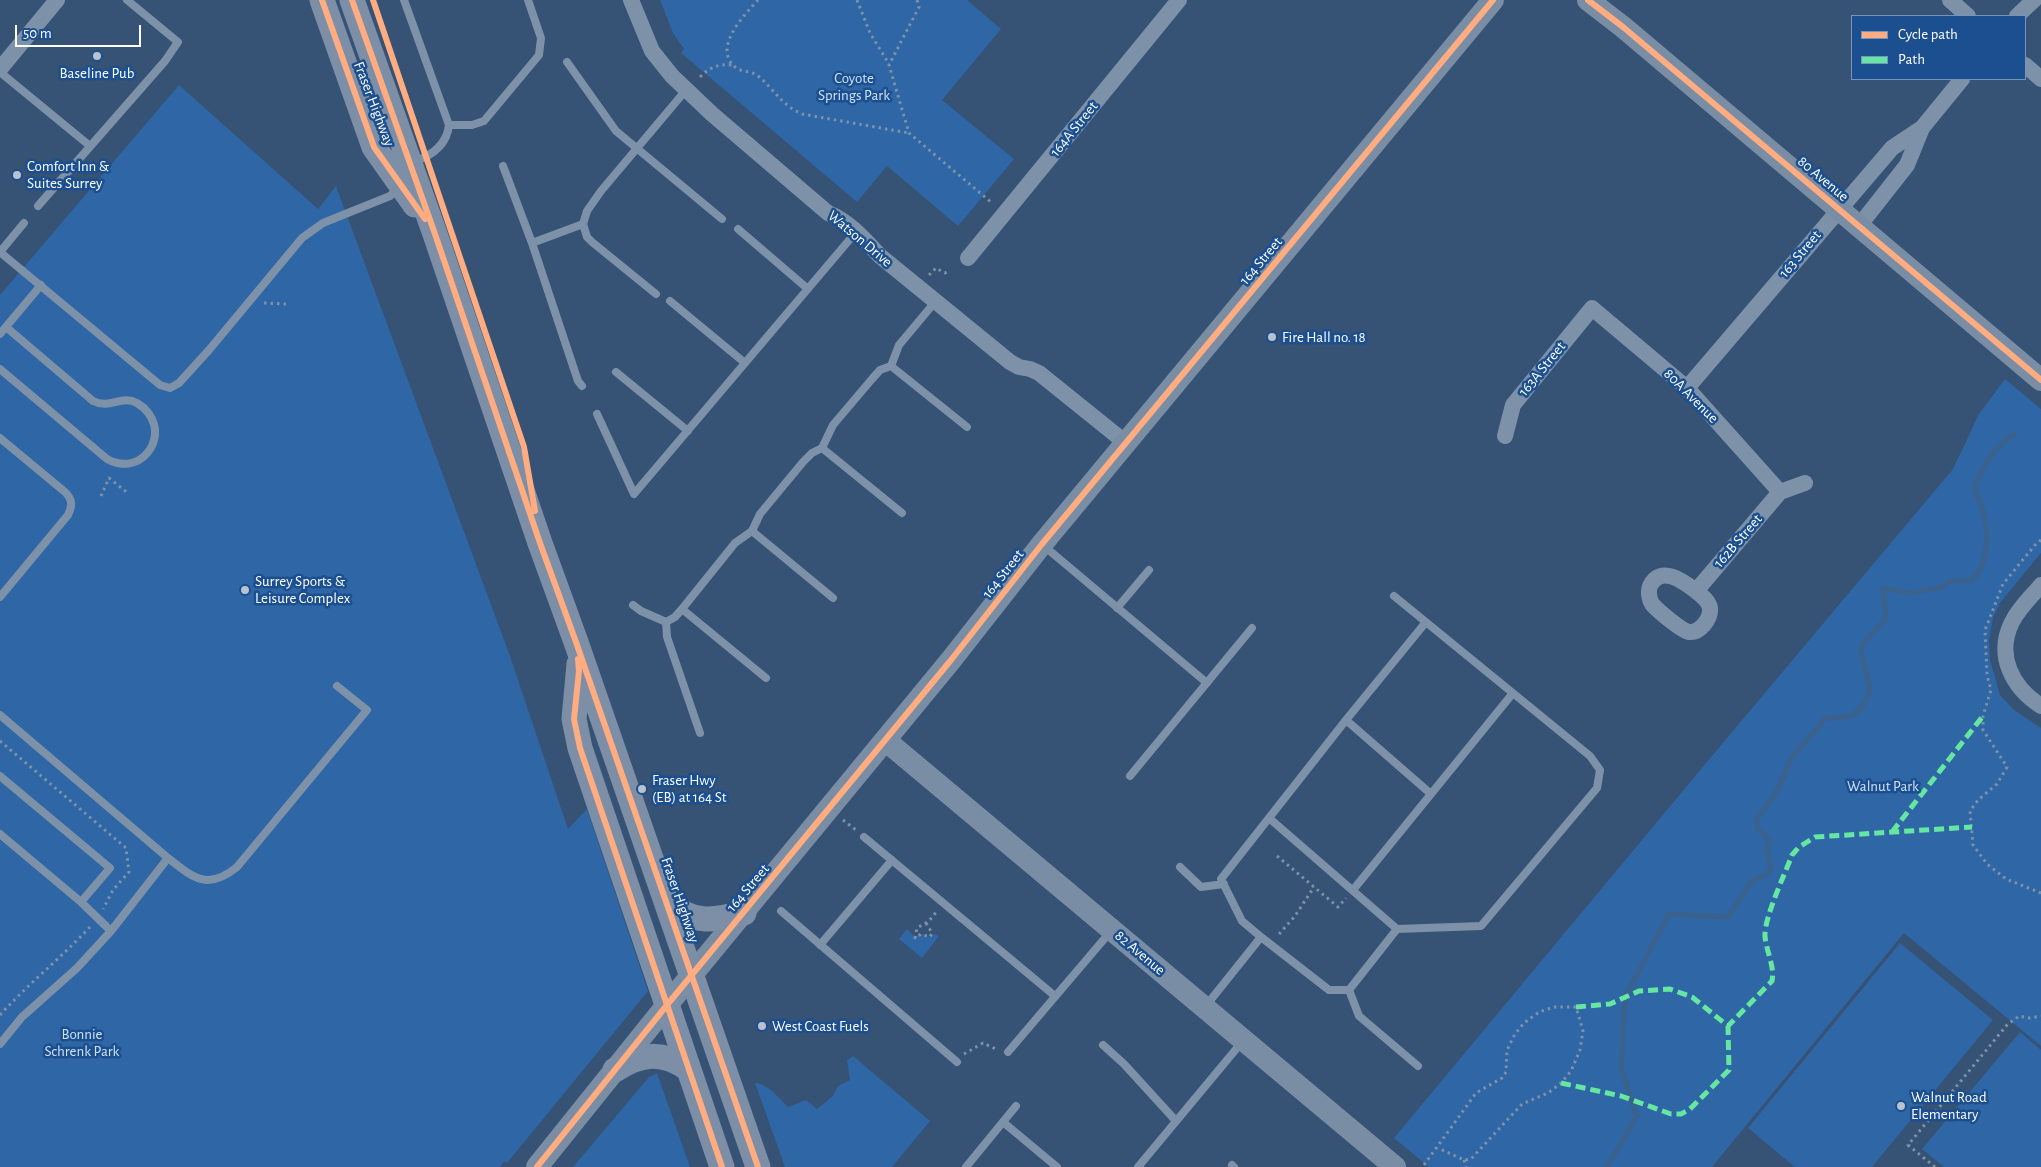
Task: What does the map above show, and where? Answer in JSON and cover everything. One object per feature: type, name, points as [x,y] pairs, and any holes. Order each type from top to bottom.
[{"type":"main road","name":"Fraser Highway","points":[[322,0],[374,147],[435,234]]},
{"type":"main road","name":"Fraser Highway","points":[[352,0],[435,234],[537,534],[758,1167]]},
{"type":"main road","name":"Fraser Highway","points":[[576,642],[579,671],[574,719],[580,748],[722,1167]]},
{"type":"main road","points":[[667,902],[683,914],[699,919],[716,919],[744,913]]},
{"type":"main road","points":[[615,1070],[638,1058],[652,1057],[675,1060],[688,1069]]},
{"type":"street","points":[[0,70],[57,0]]},
{"type":"street","name":"Watson Drive","points":[[631,0],[646,40],[655,56],[686,90],[828,213],[838,217],[856,232],[880,256],[935,302],[1014,365],[1034,370],[1042,375],[1126,443]]},
{"type":"street","name":"164A Street","points":[[968,258],[1179,0]]},
{"type":"street","name":"164 Street","points":[[537,1167],[667,1005],[951,660],[1042,544],[1493,0]]},
{"type":"street","name":"80 Avenue","points":[[1588,0],[2041,380]]},
{"type":"street","points":[[1950,0],[1967,15]]},
{"type":"street","points":[[2018,15],[2034,0]]},
{"type":"street","points":[[2026,66],[2041,79]]},
{"type":"street","name":"163 Street","points":[[1687,388],[1892,148],[1922,128],[1961,80]]},
{"type":"street","name":"163 Street","points":[[1859,226],[1907,165],[1922,128]]},
{"type":"street","name":"80A Avenue","points":[[1592,308],[1687,388],[1780,492]]},
{"type":"street","name":"163A Street","points":[[1505,436],[1513,405],[1592,308]]},
{"type":"street","points":[[1780,492],[1805,482]]},
{"type":"street","name":"162B Street","points":[[1696,591],[1780,492]]},
{"type":"street","points":[[2041,585],[2020,609],[2012,623],[2006,642],[2006,655],[2010,673],[2017,686],[2028,698],[2041,706]]},
{"type":"street","name":"82 Avenue","points":[[885,740],[1395,1167]]},
{"type":"lane","points":[[38,206],[165,61],[178,42],[126,0]]},
{"type":"lane","points":[[404,0],[449,125],[446,138],[434,152],[427,158],[409,163]]},
{"type":"lane","points":[[449,125],[472,125],[484,121],[539,55],[541,38],[528,0]]},
{"type":"lane","points":[[567,62],[616,131],[722,219]]},
{"type":"lane","points":[[0,70],[90,146]]},
{"type":"lane","points":[[656,294],[592,242],[587,237],[583,224],[587,212],[594,201],[686,90]]},
{"type":"lane","points":[[503,166],[532,243],[578,381],[582,386]]},
{"type":"lane","points":[[24,223],[0,252],[160,385],[170,388],[179,383],[209,350],[307,233],[323,223],[390,196],[402,186]]},
{"type":"lane","points":[[532,243],[583,224]]},
{"type":"lane","points":[[738,229],[808,289]]},
{"type":"lane","points":[[597,414],[634,494],[856,232]]},
{"type":"lane","points":[[0,334],[41,285]]},
{"type":"lane","points":[[670,301],[745,363]]},
{"type":"lane","points":[[666,622],[675,617],[739,539],[752,531],[760,514],[802,462],[812,453],[822,448],[838,418],[876,374],[880,370],[891,366],[899,345],[935,302]]},
{"type":"lane","points":[[0,369],[99,453],[116,464],[126,465],[142,459],[154,441],[156,429],[152,418],[146,410],[135,402],[124,400],[102,405],[93,401],[6,327]]},
{"type":"lane","points":[[891,366],[967,427]]},
{"type":"lane","points":[[616,372],[688,431]]},
{"type":"lane","points":[[0,438],[65,492],[72,503],[68,515],[0,597]]},
{"type":"lane","points":[[822,448],[902,514]]},
{"type":"lane","points":[[752,531],[833,598]]},
{"type":"lane","points":[[1042,544],[1207,683]]},
{"type":"lane","points":[[1117,608],[1149,570]]},
{"type":"lane","points":[[1269,818],[1351,892],[1397,929],[1481,926],[1597,788],[1600,770],[1590,756],[1394,596]]},
{"type":"lane","points":[[633,605],[641,611],[666,622]]},
{"type":"lane","points":[[682,609],[766,678]]},
{"type":"lane","points":[[666,622],[667,637],[700,733]]},
{"type":"lane","points":[[1349,990],[1329,990],[1242,921],[1221,879],[1426,622]]},
{"type":"lane","points":[[1130,776],[1252,628]]},
{"type":"lane","points":[[0,715],[168,858],[191,876],[205,880],[222,878],[237,867],[367,710],[337,686]]},
{"type":"lane","points":[[1351,892],[1513,693]]},
{"type":"lane","points":[[1346,720],[1431,794]]},
{"type":"lane","points":[[0,776],[110,868],[81,902]]},
{"type":"lane","points":[[0,834],[81,902],[111,931]]},
{"type":"lane","points":[[864,837],[1055,996]]},
{"type":"lane","points":[[0,1044],[22,1017],[77,968],[111,931],[168,858]]},
{"type":"lane","points":[[820,945],[892,860]]},
{"type":"lane","points":[[1180,867],[1201,887],[1224,884]]},
{"type":"lane","points":[[781,911],[956,1062]]},
{"type":"lane","points":[[1349,990],[1397,929]]},
{"type":"lane","points":[[1008,1052],[1112,930]]},
{"type":"lane","points":[[1204,1007],[1261,936]]},
{"type":"lane","points":[[1349,990],[1358,1016],[1418,1066]]},
{"type":"lane","points":[[1138,1167],[1244,1041]]},
{"type":"lane","points":[[1103,1045],[1124,1064],[1176,1121]]},
{"type":"lane","points":[[966,1167],[1016,1106]]},
{"type":"lane","points":[[1003,1122],[1057,1167]]},
{"type":"path","points":[[758,0],[739,21],[731,35],[728,48],[729,59],[732,64],[739,70],[756,74],[788,108],[802,114],[909,133],[996,206]]},
{"type":"path","points":[[857,0],[870,33],[889,65],[909,133]]},
{"type":"path","points":[[889,65],[919,7],[917,0]]},
{"type":"path","points":[[700,77],[708,68],[732,64]]},
{"type":"path","points":[[924,281],[936,268],[945,273],[948,271]]},
{"type":"path","points":[[264,303],[286,304]]},
{"type":"path","points":[[101,496],[108,478],[129,494]]},
{"type":"path","points":[[2041,540],[2003,584],[1985,630],[1987,675],[1991,690],[1983,716],[1983,730],[1994,749],[2008,766],[1996,784],[1970,810],[1973,845],[1987,864],[2006,878],[2041,894]]},
{"type":"path","points":[[0,741],[126,848],[129,872],[114,890],[102,911]]},
{"type":"path","points":[[842,819],[864,837]]},
{"type":"path","points":[[1277,856],[1338,907],[1351,892]]},
{"type":"path","points":[[1279,934],[1294,916],[1314,886]]},
{"type":"path","points":[[926,923],[932,935],[930,937],[921,934],[915,938],[917,928],[926,923],[943,903]]},
{"type":"path","points":[[0,1015],[19,994],[60,958],[90,927]]},
{"type":"path","points":[[1424,1165],[1476,1093],[1502,1078],[1506,1072],[1508,1050],[1515,1034],[1524,1023],[1540,1012],[1554,1007],[1576,1007],[1583,1031],[1580,1050],[1571,1071],[1561,1084],[1548,1093],[1522,1104],[1479,1152],[1470,1159],[1464,1160],[1438,1148]]},
{"type":"path","points":[[1935,1167],[1908,1146],[2007,1025],[2019,1016],[2030,1018],[2041,1016]]},
{"type":"path","points":[[956,1062],[981,1044],[992,1046],[1005,1055],[1008,1052]]},
{"type":"path","points":[[1464,1160],[1466,1167]]},
{"type":"green space","name":"Coyote Springs Park","points":[[660,0],[967,0],[1001,29],[942,100],[1014,159],[958,226],[887,166],[857,202],[681,53],[684,49],[673,33]]},
{"type":"green space","name":"Bonnie Schrenk Park","points":[[179,85],[318,209],[336,186],[510,656],[568,829],[587,809],[648,991],[507,1163],[504,1161],[500,1167],[0,1167],[0,295]]},
{"type":"green space","name":"Walnut Park","points":[[2005,379],[2041,409],[2041,553],[2000,603],[1993,618],[1989,640],[1990,660],[2000,695],[2014,710],[2041,728],[2041,1046],[1904,933],[1712,1167],[1429,1167],[1394,1138],[1953,469],[1979,414]]},
{"type":"green space","points":[[907,929],[915,937],[921,934],[930,937],[934,934],[939,936],[922,958],[899,939]]},
{"type":"green space","points":[[1900,943],[1993,1020],[1872,1167],[1795,1167],[1748,1128]]},
{"type":"green space","points":[[2020,1032],[2041,1050],[2041,1167],[1944,1167],[1922,1149]]},
{"type":"green space","points":[[853,1056],[930,1121],[892,1167],[785,1167],[755,1083],[769,1089],[788,1107],[806,1100],[817,1109],[833,1096],[838,1086],[850,1080],[847,1060]]},
{"type":"green space","points":[[657,1073],[690,1167],[573,1167],[649,1077]]},
{"type":"waterway","points":[[1607,1167],[1637,1116],[1621,1068],[1625,997],[1669,914],[1728,917],[1752,881],[1766,875],[1770,871],[1771,867],[1767,854],[1769,840],[1757,827],[1756,820],[1777,791],[1791,758],[1824,719],[1854,714],[1867,698],[1870,691],[1861,652],[1862,645],[1886,618],[1883,588],[1909,593],[1943,587],[1950,581],[1970,581],[1977,574],[1984,557],[1987,537],[1982,508],[1976,492],[1977,482],[1993,454],[2001,444],[2014,434]]},
{"type":"marked path","points":[[1892,832],[1983,716]]},
{"type":"marked path","points":[[1576,1007],[1610,1004],[1639,991],[1670,989],[1692,997],[1728,1026],[1772,981],[1773,975],[1765,936],[1768,918],[1792,855],[1799,847],[1815,837],[1972,827]]},
{"type":"marked path","points":[[1561,1083],[1621,1096],[1671,1114],[1681,1114],[1690,1109],[1729,1070],[1728,1026]]},
{"type":"cycle path","points":[[322,0],[374,147],[425,219]]},
{"type":"cycle path","points":[[352,0],[435,234],[540,543],[758,1167]]},
{"type":"cycle path","points":[[373,0],[524,447],[535,511]]},
{"type":"cycle path","points":[[537,1167],[667,1005],[951,660],[1042,544],[1493,0]]},
{"type":"cycle path","points":[[1588,0],[1623,27],[2041,380]]},
{"type":"cycle path","points":[[578,659],[579,671],[574,719],[580,748],[722,1167]]},
{"type":"place","name":"Baseline Pub","points":[[97,56]]},
{"type":"place","name":"Comfort Inn & Suites Surrey","points":[[17,175]]},
{"type":"place","name":"Fire Hall no. 18","points":[[1272,337]]},
{"type":"place","name":"Surrey Sports & Leisure Complex","points":[[245,590]]},
{"type":"place","name":"Fraser Hwy (EB) at 164 St","points":[[642,789]]},
{"type":"place","name":"West Coast Fuels","points":[[762,1026]]},
{"type":"place","name":"Walnut Road Elementary","points":[[1901,1106]]}]
